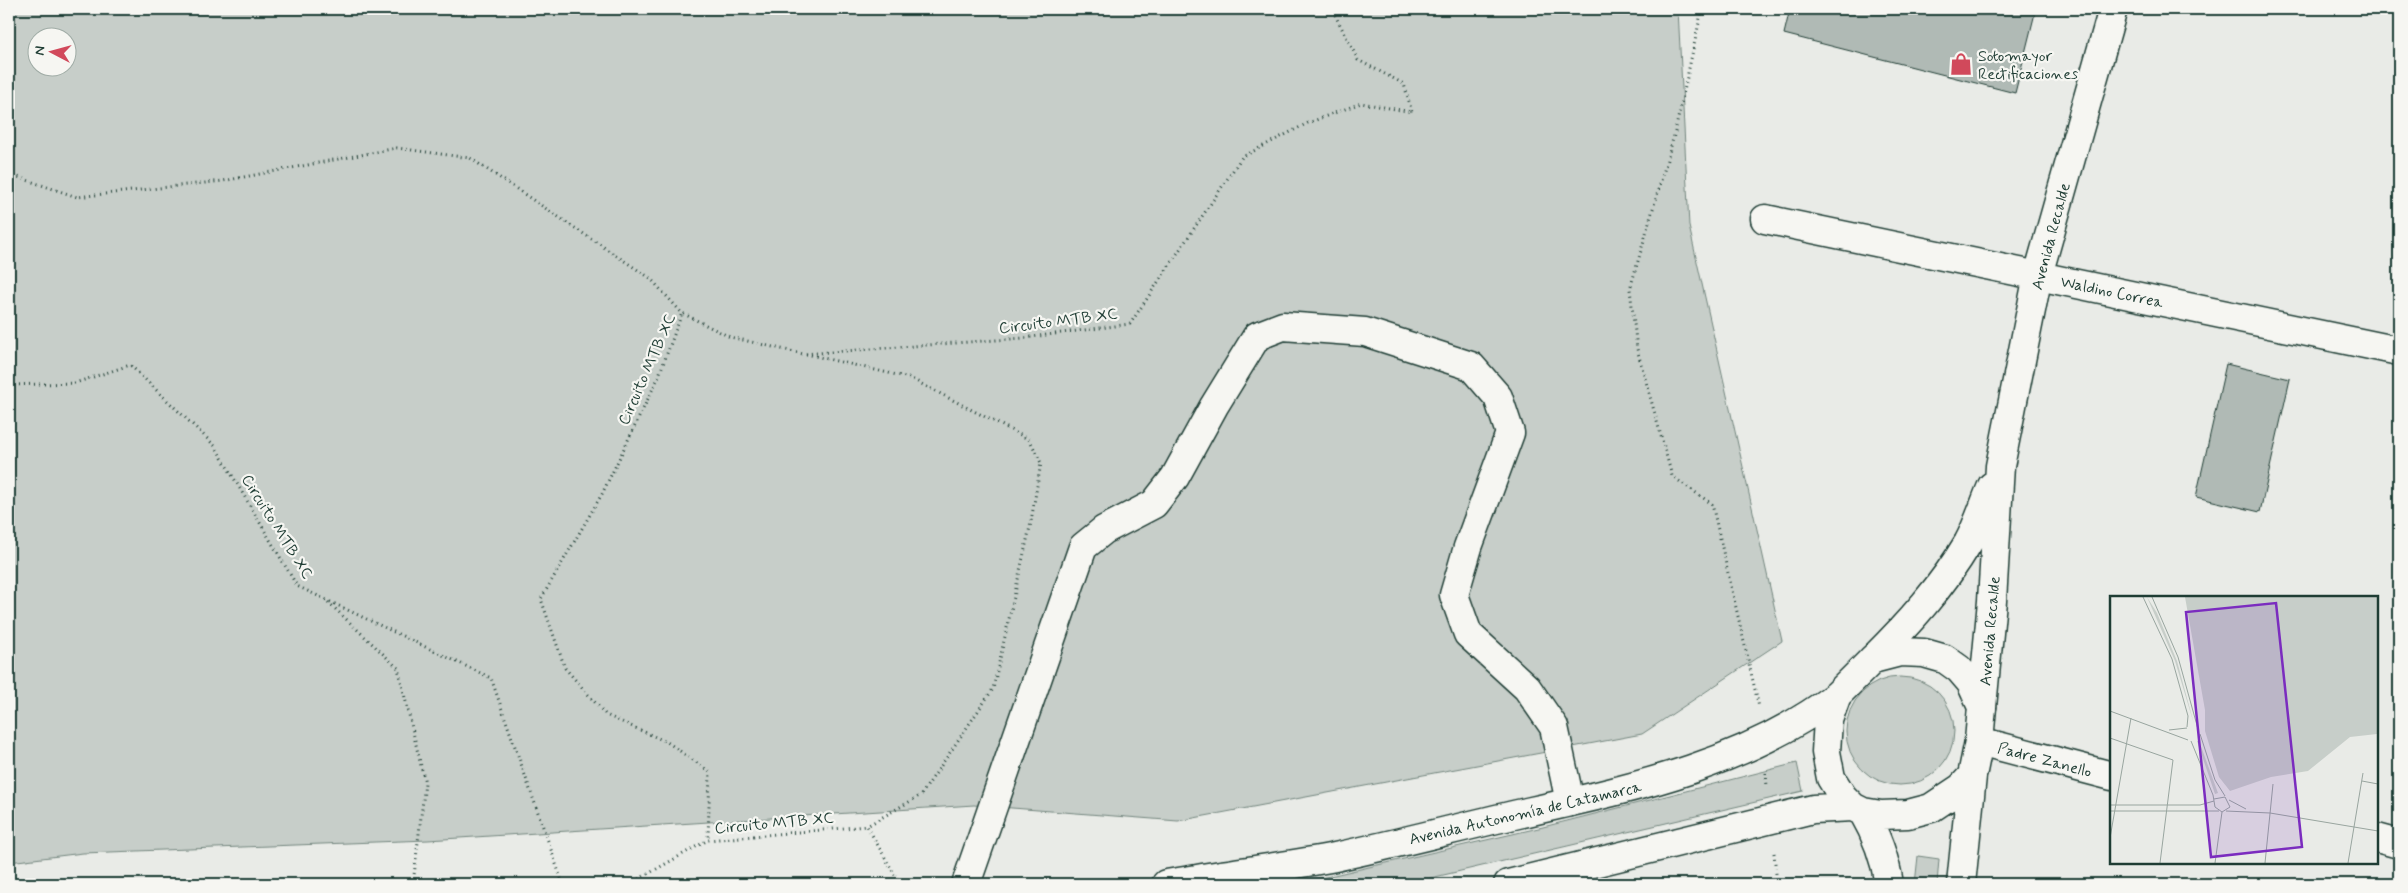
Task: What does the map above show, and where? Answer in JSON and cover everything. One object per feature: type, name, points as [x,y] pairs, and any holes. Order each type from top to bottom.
[{"type":"street","name":"Avenida Recalde","points":[[1982,707],[1992,601],[2000,466],[2038,275],[2113,9]]},
{"type":"street","name":"Waldino Correa","points":[[1765,219],[2399,352]]},
{"type":"street","points":[[966,884],[1083,547],[1104,530],[1154,504],[1175,477],[1214,406],[1257,336],[1284,326],[1365,332],[1471,366],[1498,397],[1510,433],[1468,547],[1454,595],[1468,634],[1527,688],[1554,727],[1570,802]]},
{"type":"street","name":"Avenida Recalde","points":[[1873,659],[1908,624],[1949,572],[1969,541],[2000,466]]},
{"type":"street","points":[[1889,884],[1886,864],[1876,834],[1858,810],[1843,797],[1831,778],[1826,752],[1828,720],[1837,695],[1873,659],[1900,652],[1924,652],[1945,659],[1959,669],[1971,683],[1982,707],[1979,742],[1972,776],[1961,884]]},
{"type":"street","name":"Avenida Autonomía de Catamarca","points":[[1166,884],[1205,881],[1333,857],[1570,802],[1668,777],[1733,754],[1763,740],[1809,716],[1837,695]]},
{"type":"street","name":"Padre Zanello","points":[[1979,742],[2110,775]]},
{"type":"street","points":[[1508,884],[1813,809],[1858,810],[1881,815],[1908,814],[1931,808],[1961,788],[1972,776]]},
{"type":"street","points":[[2378,838],[2399,844]]},
{"type":"path","name":"Circuito MTB XC","points":[[867,826],[708,840],[710,772],[667,742],[606,715],[565,668],[541,599],[602,494],[658,378],[682,314],[730,337],[803,354],[1024,338],[1130,324],[1242,157],[1308,123],[1361,103],[1412,112],[1404,84],[1358,60],[1332,9]]},
{"type":"path","points":[[1702,9],[1675,132],[1630,289],[1637,349],[1672,476],[1712,504],[1758,703],[1777,884]]},
{"type":"path","points":[[9,174],[78,197],[223,181],[397,148],[470,158],[650,278],[682,314]]},
{"type":"path","points":[[803,354],[910,378],[1030,440],[1041,463],[1030,527],[993,689],[920,795],[867,826],[900,884]]},
{"type":"path","name":"Circuito MTB XC","points":[[9,385],[75,383],[130,365],[215,446],[297,586],[491,678],[563,884]]},
{"type":"path","points":[[326,600],[398,668],[425,783],[413,884]]},
{"type":"path","points":[[630,884],[708,840]]},
{"type":"path","points":[[826,884],[860,884]]},
{"type":"shaded area","points":[[9,9],[1678,9],[1689,226],[1782,641],[1642,734],[1178,821],[974,805],[428,840],[83,853],[9,862]]},
{"type":"shaded area","points":[[1900,677],[1921,681],[1938,693],[1950,710],[1954,731],[1950,752],[1938,769],[1921,781],[1900,785],[1879,781],[1862,769],[1850,752],[1846,731],[1850,710],[1862,693],[1879,681]]},
{"type":"shaded area","points":[[1797,763],[1803,791],[1405,884],[1295,884],[1543,827]]},
{"type":"shaded area","points":[[1918,856],[1939,859],[1937,884],[1915,884]]},
{"type":"building","name":"Sotomayor Rectificaciones","points":[[1790,9],[2036,9],[2015,93],[1784,34]]},
{"type":"building","points":[[2226,364],[2290,379],[2260,512],[2196,497]]},
{"type":"place","name":"Sotomayor Rectificaciones","points":[[1961,64]]}]
